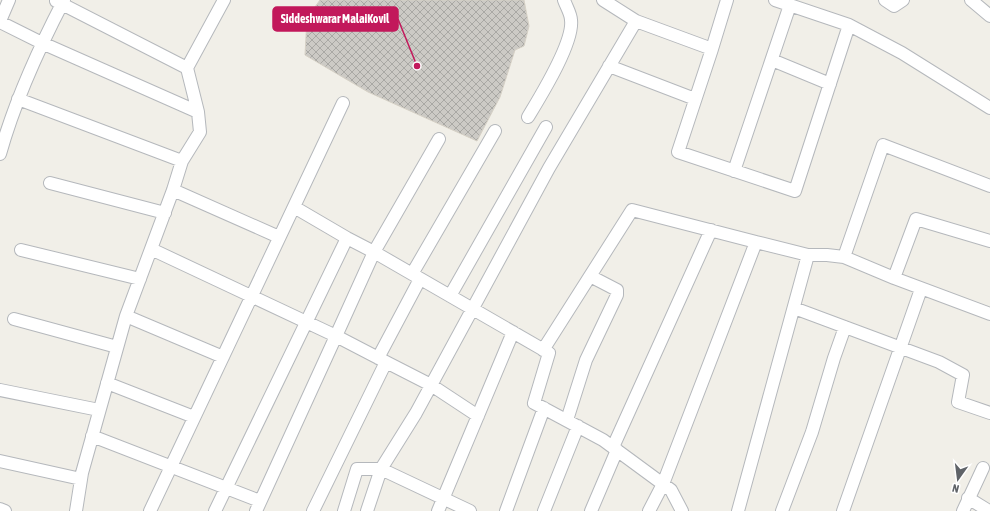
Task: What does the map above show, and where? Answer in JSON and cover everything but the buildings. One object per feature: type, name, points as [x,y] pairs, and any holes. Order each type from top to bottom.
[{"type":"street","points":[[9,0],[0,21],[42,43],[198,112]]},
{"type":"street","points":[[76,511],[81,479],[92,436],[126,316],[165,213],[182,161],[200,132],[198,112],[188,68],[223,0]]},
{"type":"street","points":[[528,117],[545,88],[570,36],[572,20],[564,0]]},
{"type":"street","points":[[603,0],[636,21],[712,50]]},
{"type":"street","points":[[727,0],[678,152],[795,191],[849,25]]},
{"type":"street","points":[[775,0],[790,5],[806,5],[849,25],[902,52],[990,108]]},
{"type":"street","points":[[885,0],[894,6],[903,0]]},
{"type":"street","points":[[971,0],[990,16]]},
{"type":"street","points":[[0,154],[18,99],[60,1],[188,68]]},
{"type":"street","points":[[734,171],[790,5]]},
{"type":"street","points":[[367,511],[381,469],[431,385],[549,168],[636,21]]},
{"type":"street","points":[[772,60],[830,84]]},
{"type":"street","points":[[609,66],[695,99]]},
{"type":"street","points":[[18,99],[182,161]]},
{"type":"street","points":[[150,511],[343,102]]},
{"type":"street","points":[[450,296],[546,127]]},
{"type":"street","points":[[313,511],[382,360],[416,276],[495,132]]},
{"type":"street","points":[[92,436],[226,489],[258,506],[374,252],[439,139]]},
{"type":"street","points":[[844,257],[883,145],[990,186]]},
{"type":"street","points":[[50,183],[165,213]]},
{"type":"street","points":[[173,190],[279,237]]},
{"type":"street","points":[[294,207],[549,353],[534,403],[615,448],[671,490],[682,511]]},
{"type":"street","points":[[543,350],[632,210],[808,255],[844,257],[921,289],[990,314]]},
{"type":"street","points":[[894,278],[916,219],[990,241]]},
{"type":"street","points":[[591,511],[615,448],[711,230]]},
{"type":"street","points":[[215,511],[346,238]]},
{"type":"street","points":[[649,511],[663,484],[756,242]]},
{"type":"street","points":[[151,249],[336,336],[431,385],[478,416]]},
{"type":"street","points":[[21,250],[140,279]]},
{"type":"street","points":[[738,511],[808,255]]},
{"type":"street","points":[[544,511],[572,423],[586,360],[617,296],[617,290],[590,276]]},
{"type":"street","points":[[844,510],[921,289]]},
{"type":"street","points":[[794,308],[939,362],[963,375],[958,402],[990,413]]},
{"type":"street","points":[[126,316],[223,357]]},
{"type":"street","points":[[14,319],[117,347]]},
{"type":"street","points":[[782,511],[812,432],[845,327]]},
{"type":"street","points":[[441,505],[513,332]]},
{"type":"street","points":[[107,383],[194,418]]},
{"type":"street","points":[[0,390],[99,410]]},
{"type":"street","points":[[506,511],[544,408]]},
{"type":"street","points":[[0,461],[81,479]]},
{"type":"street","points":[[962,511],[983,468]]},
{"type":"street","points":[[344,511],[357,469],[381,469],[441,505],[470,511]]},
{"type":"street","points":[[968,498],[989,511]]},
{"type":"street","points":[[0,509],[5,511]]},
{"type":"place","name":"Siddeshwarar MalaiKovil","points":[[417,66]]}]
